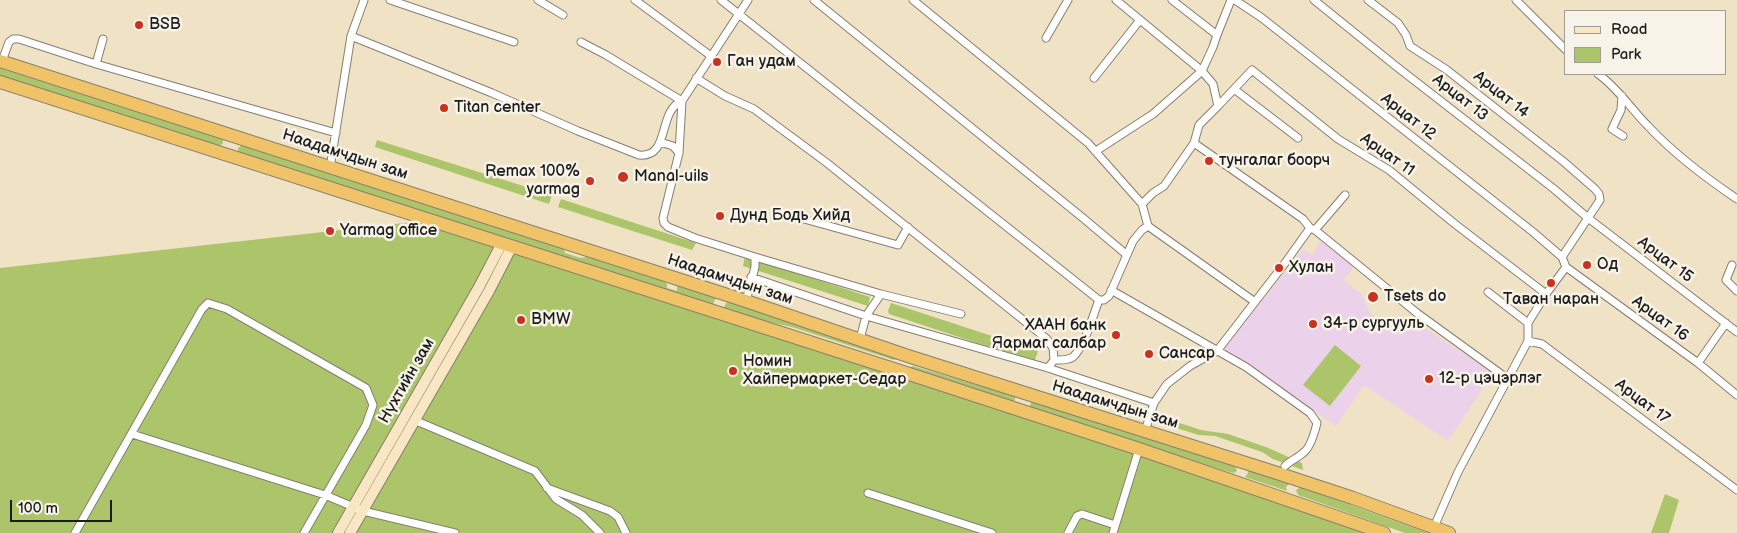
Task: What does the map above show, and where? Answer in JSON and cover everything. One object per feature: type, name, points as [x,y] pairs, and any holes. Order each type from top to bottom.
[{"type":"highway","name":"Наадамчдын зам","points":[[1,61],[746,301],[908,356],[1240,461],[1450,533]]},
{"type":"highway","name":"Наадамчдын зам","points":[[0,82],[903,372],[1139,449],[1384,533]]},
{"type":"highway","points":[[228,156],[233,136]]},
{"type":"highway","points":[[571,265],[576,247]]},
{"type":"highway","points":[[666,296],[673,287],[670,277]]},
{"type":"highway","points":[[721,314],[719,302],[726,295]]},
{"type":"highway","points":[[903,372],[908,356]]},
{"type":"highway","points":[[1234,482],[1241,474],[1240,461]]},
{"type":"highway","points":[[1292,502],[1290,490],[1298,480]]},
{"type":"main road","name":"Нүхтийн зам","points":[[338,533],[358,508],[414,420],[484,299],[507,245]]},
{"type":"main road","name":"Нүхтийн зам","points":[[350,533],[358,508],[479,288],[507,245]]},
{"type":"street","points":[[330,168],[351,36],[364,0]]},
{"type":"street","points":[[390,0],[514,42]]},
{"type":"street","points":[[538,0],[563,15]]},
{"type":"street","points":[[635,0],[711,56]]},
{"type":"street","points":[[721,0],[1099,300],[1104,300],[1109,296],[1138,234],[1148,226]]},
{"type":"street","points":[[748,0],[682,101],[679,153],[663,218],[664,223],[668,227],[695,238],[755,257],[881,294],[961,314]]},
{"type":"street","points":[[814,0],[1127,255]]},
{"type":"street","points":[[913,0],[1096,151],[1142,204],[1148,226],[1255,302]]},
{"type":"street","points":[[1046,38],[1068,0]]},
{"type":"street","points":[[1116,0],[1202,71],[1213,84],[1218,106]]},
{"type":"street","points":[[1172,0],[1217,35]]},
{"type":"street","points":[[1096,151],[1154,114],[1202,71],[1214,47],[1231,0]]},
{"type":"street","name":"Арцат 12","points":[[1235,0],[1262,18],[1562,257]]},
{"type":"street","name":"Арцат 13","points":[[1314,0],[1554,189],[1588,218]]},
{"type":"street","name":"Арцат 14","points":[[1368,0],[1398,23],[1406,35],[1410,46],[1447,70],[1595,189],[1599,194],[1600,200],[1588,218]]},
{"type":"street","points":[[1516,0],[1564,48]]},
{"type":"street","points":[[1094,78],[1140,20]]},
{"type":"street","points":[[351,36],[639,155],[653,154],[660,142],[669,113],[675,104],[682,101]]},
{"type":"street","points":[[1,61],[9,42],[13,39],[19,39],[96,64],[336,134]]},
{"type":"street","points":[[96,64],[103,39]]},
{"type":"street","points":[[581,42],[606,54],[682,101]]},
{"type":"street","name":"Арцат 11","points":[[1142,204],[1153,193],[1164,186],[1194,143],[1199,125],[1252,70],[1338,139],[1388,170],[1546,294]]},
{"type":"street","points":[[1599,75],[1613,86],[1649,127],[1681,156],[1737,199]]},
{"type":"street","points":[[696,78],[725,96],[754,109],[827,163],[1046,340],[1053,348],[1054,360],[1048,368]]},
{"type":"street","points":[[1234,89],[1298,138]]},
{"type":"street","points":[[1622,96],[1621,110],[1612,129],[1623,136]]},
{"type":"street","points":[[660,142],[673,146],[679,153]]},
{"type":"street","points":[[1194,143],[1303,218],[1313,229],[1417,313],[1508,379]]},
{"type":"street","points":[[1145,431],[1154,403],[1167,384],[1190,366],[1217,350],[1313,229],[1345,195]]},
{"type":"street","points":[[1434,527],[1458,472],[1528,341],[1528,323],[1566,267],[1562,257],[1588,218]]},
{"type":"street","name":"Арцат 15","points":[[1588,218],[1737,332]]},
{"type":"street","points":[[804,220],[898,245],[908,227]]},
{"type":"street","points":[[746,301],[755,257]]},
{"type":"street","points":[[1732,265],[1726,280],[1737,291]]},
{"type":"street","name":"Арцат 16","points":[[1566,267],[1737,395]]},
{"type":"street","points":[[751,277],[866,316],[1048,368],[1154,403]]},
{"type":"street","points":[[1111,290],[1246,367],[1310,412],[1317,425],[1307,448],[1304,452],[1291,459],[1285,466]]},
{"type":"street","points":[[1488,292],[1528,323]]},
{"type":"street","points":[[860,339],[866,316],[881,294]]},
{"type":"street","points":[[1054,360],[1065,360],[1072,357],[1080,347],[1099,300]]},
{"type":"street","points":[[75,533],[202,309],[208,303],[227,309],[366,388],[372,405],[366,425],[304,533]]},
{"type":"street","points":[[1698,364],[1726,323]]},
{"type":"street","name":"Арцат 17","points":[[1528,341],[1542,344],[1737,490]]},
{"type":"street","points":[[414,420],[529,468],[541,477],[547,488],[556,498],[582,515],[600,533]]},
{"type":"street","points":[[132,434],[326,495],[358,508],[454,533]]},
{"type":"street","points":[[1112,533],[1139,449]]},
{"type":"street","points":[[547,488],[610,511],[618,517],[626,533]]},
{"type":"street","points":[[868,494],[992,533]]},
{"type":"street","points":[[1068,533],[1077,516],[1082,514],[1115,525]]},
{"type":"shaded area","name":"34-р сургууль","points":[[1320,241],[1354,267],[1344,280],[1362,295],[1370,313],[1396,335],[1409,317],[1493,373],[1448,441],[1364,385],[1336,426],[1223,350],[1303,249],[1312,256]]},
{"type":"green space","points":[[0,68],[220,138],[223,140],[223,144],[217,146],[0,76]]},
{"type":"green space","points":[[377,140],[552,195],[549,204],[375,147]]},
{"type":"green space","points":[[242,145],[564,249],[565,253],[581,258],[587,257],[665,282],[667,288],[677,291],[677,286],[716,298],[713,304],[724,308],[726,303],[729,302],[897,356],[898,358],[894,360],[792,327],[764,321],[1377,533],[0,533],[0,268],[440,219],[238,152],[238,148]]},
{"type":"green space","points":[[561,199],[696,243],[692,250],[558,207]]},
{"type":"green space","points":[[745,256],[870,297],[868,306],[743,266]]},
{"type":"green space","points":[[891,303],[1038,351],[1035,360],[889,314],[888,311]]},
{"type":"green space","points":[[1335,345],[1361,366],[1330,406],[1303,385]]},
{"type":"green space","points":[[913,366],[1016,395],[1014,402],[910,368]]},
{"type":"green space","points":[[1032,400],[1235,465],[1237,471],[1234,473],[1229,472],[1029,408]]},
{"type":"green space","points":[[1155,415],[1201,430],[1228,434],[1266,447],[1302,463],[1303,470],[1273,459],[1262,452],[1215,436],[1199,435],[1154,421]]},
{"type":"green space","points":[[1247,468],[1290,483],[1286,487],[1287,491],[1245,477],[1248,473]]},
{"type":"green space","points":[[1301,487],[1428,533],[1405,533],[1298,495],[1296,490]]},
{"type":"green space","points":[[1665,494],[1679,500],[1669,533],[1651,533]]},
{"type":"place","name":"BSB","points":[[139,25]]},
{"type":"place","name":"Ган удам","points":[[717,62]]},
{"type":"place","name":"Titan center","points":[[444,108]]},
{"type":"place","name":"тунгалаг боорч","points":[[1209,161]]},
{"type":"place","name":"Manal-uils","points":[[623,177]]},
{"type":"place","name":"Remax 100% yarmag","points":[[590,181]]},
{"type":"place","name":"Дунд Бодь Хийд","points":[[720,216]]},
{"type":"place","name":"Yarmag office","points":[[330,231]]},
{"type":"place","name":"Од","points":[[1587,265]]},
{"type":"place","name":"Хулан","points":[[1279,268]]},
{"type":"place","name":"Таван наран","points":[[1551,283]]},
{"type":"place","name":"Tsets do","points":[[1373,297]]},
{"type":"place","name":"BMW","points":[[521,320]]},
{"type":"place","name":"34-р сургууль","points":[[1313,324]]},
{"type":"place","name":"ХААН банк Яармаг салбар","points":[[1116,335]]},
{"type":"place","name":"Сансар","points":[[1149,354]]},
{"type":"place","name":"Номин Хайпермаркет-Седар","points":[[733,371]]},
{"type":"place","name":"12-р цэцэрлэг","points":[[1429,379]]}]
